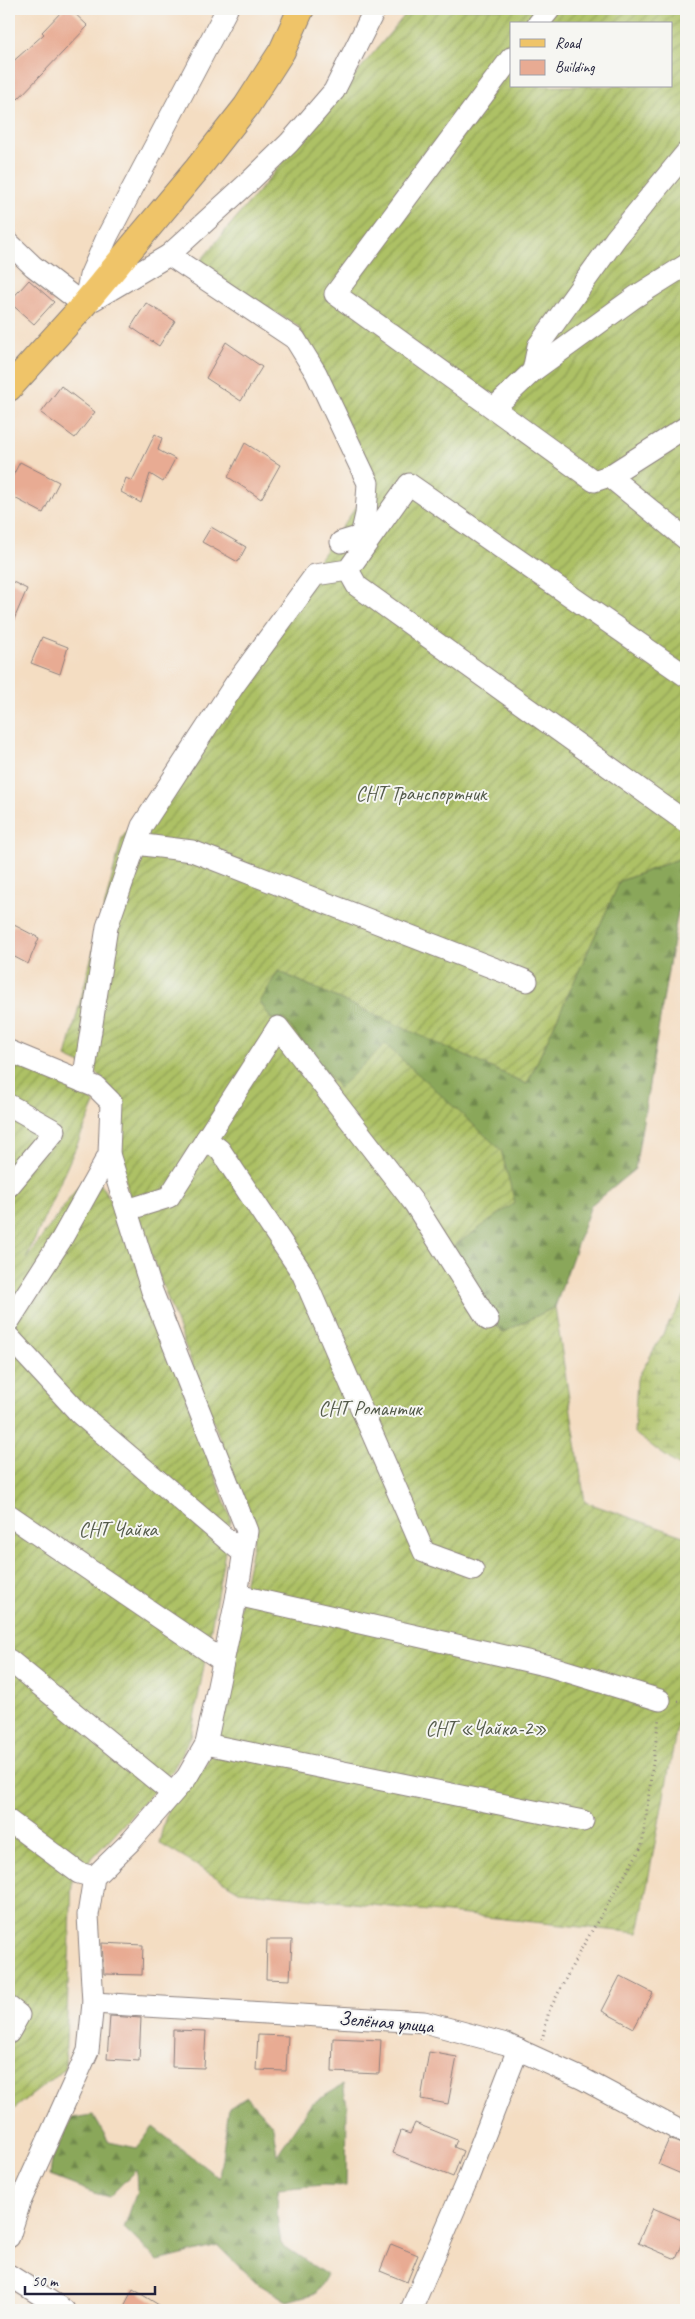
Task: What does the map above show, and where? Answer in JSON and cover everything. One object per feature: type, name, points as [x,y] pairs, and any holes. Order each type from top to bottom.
[{"type":"main road","points":[[9,388],[84,305],[198,168],[246,106],[282,51],[301,9]]},
{"type":"street","points":[[84,305],[90,276],[108,235],[226,9]]},
{"type":"street","points":[[84,305],[169,255],[276,156],[334,91],[375,9]]},
{"type":"street","points":[[540,22],[550,9]]},
{"type":"street","points":[[510,59],[335,294],[594,481],[609,476],[686,427]]},
{"type":"street","points":[[533,371],[538,346],[616,238],[686,153]]},
{"type":"street","points":[[9,243],[34,266],[84,305]]},
{"type":"street","points":[[169,255],[295,339],[312,366],[368,483],[366,514],[361,536],[341,542]]},
{"type":"street","points":[[494,408],[533,371],[635,297],[686,265]]},
{"type":"street","points":[[609,476],[686,539]]},
{"type":"street","points":[[83,1082],[107,927],[142,826],[235,684],[315,575],[348,570],[410,484],[686,676]]},
{"type":"street","points":[[348,570],[357,586],[686,822]]},
{"type":"street","points":[[136,844],[192,851],[527,981]]},
{"type":"street","points":[[127,1210],[169,1197],[278,1027],[414,1202],[488,1320]]},
{"type":"street","points":[[9,1051],[96,1087],[111,1102],[109,1154],[152,1291],[247,1531],[237,1595],[206,1744],[187,1778],[131,1841],[94,1877],[88,1915],[93,2003],[88,2051],[20,2202],[9,2237]]},
{"type":"street","points":[[9,1104],[55,1131],[9,1186]]},
{"type":"street","points":[[206,1139],[220,1150],[302,1273],[424,1552],[473,1570]]},
{"type":"street","points":[[9,1321],[61,1240],[109,1154]]},
{"type":"street","points":[[9,1337],[80,1414],[243,1553]]},
{"type":"street","points":[[9,1516],[223,1661]]},
{"type":"street","points":[[237,1595],[549,1666],[660,1700]]},
{"type":"street","points":[[9,1660],[172,1793]]},
{"type":"street","points":[[206,1744],[583,1820]]},
{"type":"street","points":[[9,1820],[79,1873],[94,1877]]},
{"type":"street","name":"Зелёная улица","points":[[93,2003],[424,2022],[518,2049],[584,2079],[686,2134]]},
{"type":"street","points":[[9,2007],[19,2015],[9,2033]]},
{"type":"street","points":[[411,2310],[468,2178],[518,2049]]},
{"type":"street","points":[[9,2275],[64,2310]]},
{"type":"path","points":[[538,2058],[549,2011],[580,1951],[642,1846],[660,1700],[686,1702]]},
{"type":"green space","points":[[410,9],[686,9],[686,856],[620,881],[527,1084],[278,971],[260,1002],[271,1019],[284,1019],[339,1088],[385,1044],[501,1150],[515,1203],[451,1248],[502,1333],[555,1307],[585,1502],[686,1537],[686,1680],[638,1933],[239,1891],[159,1843],[168,1807],[207,1763],[255,1533],[129,1195],[120,1156],[121,1100],[94,1070],[66,1057],[122,838],[376,479],[299,327],[197,265]]},
{"type":"green space","points":[[686,856],[686,885],[681,893],[635,1169],[591,1205],[555,1307],[502,1333],[451,1248],[339,1088],[284,1019],[271,1019],[260,1002],[278,971],[527,1084],[620,881]]},
{"type":"green space","name":"СНТ Чайка","points":[[9,1056],[80,1088],[95,1104],[26,1259],[91,1169],[118,1212],[231,1519],[191,1736],[173,1770],[72,1880],[65,2069],[9,2113]]},
{"type":"green space","points":[[686,1294],[686,1471],[634,1433],[637,1379]]},
{"type":"green space","points":[[343,2085],[347,2105],[346,2186],[323,2185],[278,2189],[277,2215],[281,2244],[327,2275],[316,2293],[287,2301],[255,2282],[218,2246],[158,2261],[124,2228],[137,2191],[136,2170],[109,2197],[50,2176],[52,2159],[72,2118],[93,2115],[109,2142],[137,2148],[153,2127],[219,2178],[229,2108],[247,2097],[273,2126],[277,2155],[311,2104]]},
{"type":"building","points":[[64,9],[70,9],[88,26],[18,99],[9,89],[9,65],[44,34],[42,32]]},
{"type":"building","points":[[29,280],[54,302],[34,324],[9,302]]},
{"type":"building","points":[[146,303],[175,321],[159,346],[131,327]]},
{"type":"building","points":[[226,342],[262,367],[241,401],[206,378]]},
{"type":"building","points":[[61,386],[95,412],[75,438],[41,413]]},
{"type":"building","points":[[155,434],[162,438],[158,450],[175,459],[163,482],[150,474],[141,503],[121,492],[126,478],[132,481]]},
{"type":"building","points":[[245,443],[280,465],[261,499],[228,477]]},
{"type":"building","points":[[20,462],[59,482],[43,513],[9,495],[9,483]]},
{"type":"building","points":[[211,527],[246,547],[238,562],[202,542]]},
{"type":"building","points":[[9,580],[27,589],[9,631]]},
{"type":"building","points":[[42,637],[68,647],[60,674],[31,663]]},
{"type":"building","points":[[14,925],[39,938],[28,964],[9,954],[9,934]]},
{"type":"building","points":[[267,1940],[292,1940],[290,1980],[266,1979]]},
{"type":"building","points":[[102,1943],[143,1945],[142,1975],[104,1974]]},
{"type":"building","points":[[620,1976],[653,1993],[634,2028],[602,2011]]},
{"type":"building","points":[[110,2016],[141,2018],[139,2061],[107,2059]]},
{"type":"building","points":[[173,2030],[206,2031],[204,2068],[172,2067]]},
{"type":"building","points":[[258,2035],[288,2036],[286,2071],[256,2070]]},
{"type":"building","points":[[333,2038],[381,2040],[379,2074],[332,2072]]},
{"type":"building","points":[[429,2052],[457,2057],[448,2104],[421,2099]]},
{"type":"building","points":[[415,2123],[457,2140],[454,2147],[463,2151],[453,2177],[393,2153],[401,2131],[410,2134]]},
{"type":"building","points":[[669,2139],[686,2146],[686,2176],[658,2164]]},
{"type":"building","points":[[653,2208],[686,2222],[686,2236],[676,2259],[638,2243]]},
{"type":"building","points":[[391,2244],[418,2255],[407,2282],[380,2271]]},
{"type":"building","points":[[133,2289],[167,2310],[122,2310]]},
{"type":"park label","name":"СНТ Транспортник","points":[[421,793]]},
{"type":"park label","name":"СНТ Романтик","points":[[370,1408]]},
{"type":"park label","name":"СНТ «Чайка-2»","points":[[486,1728]]}]
